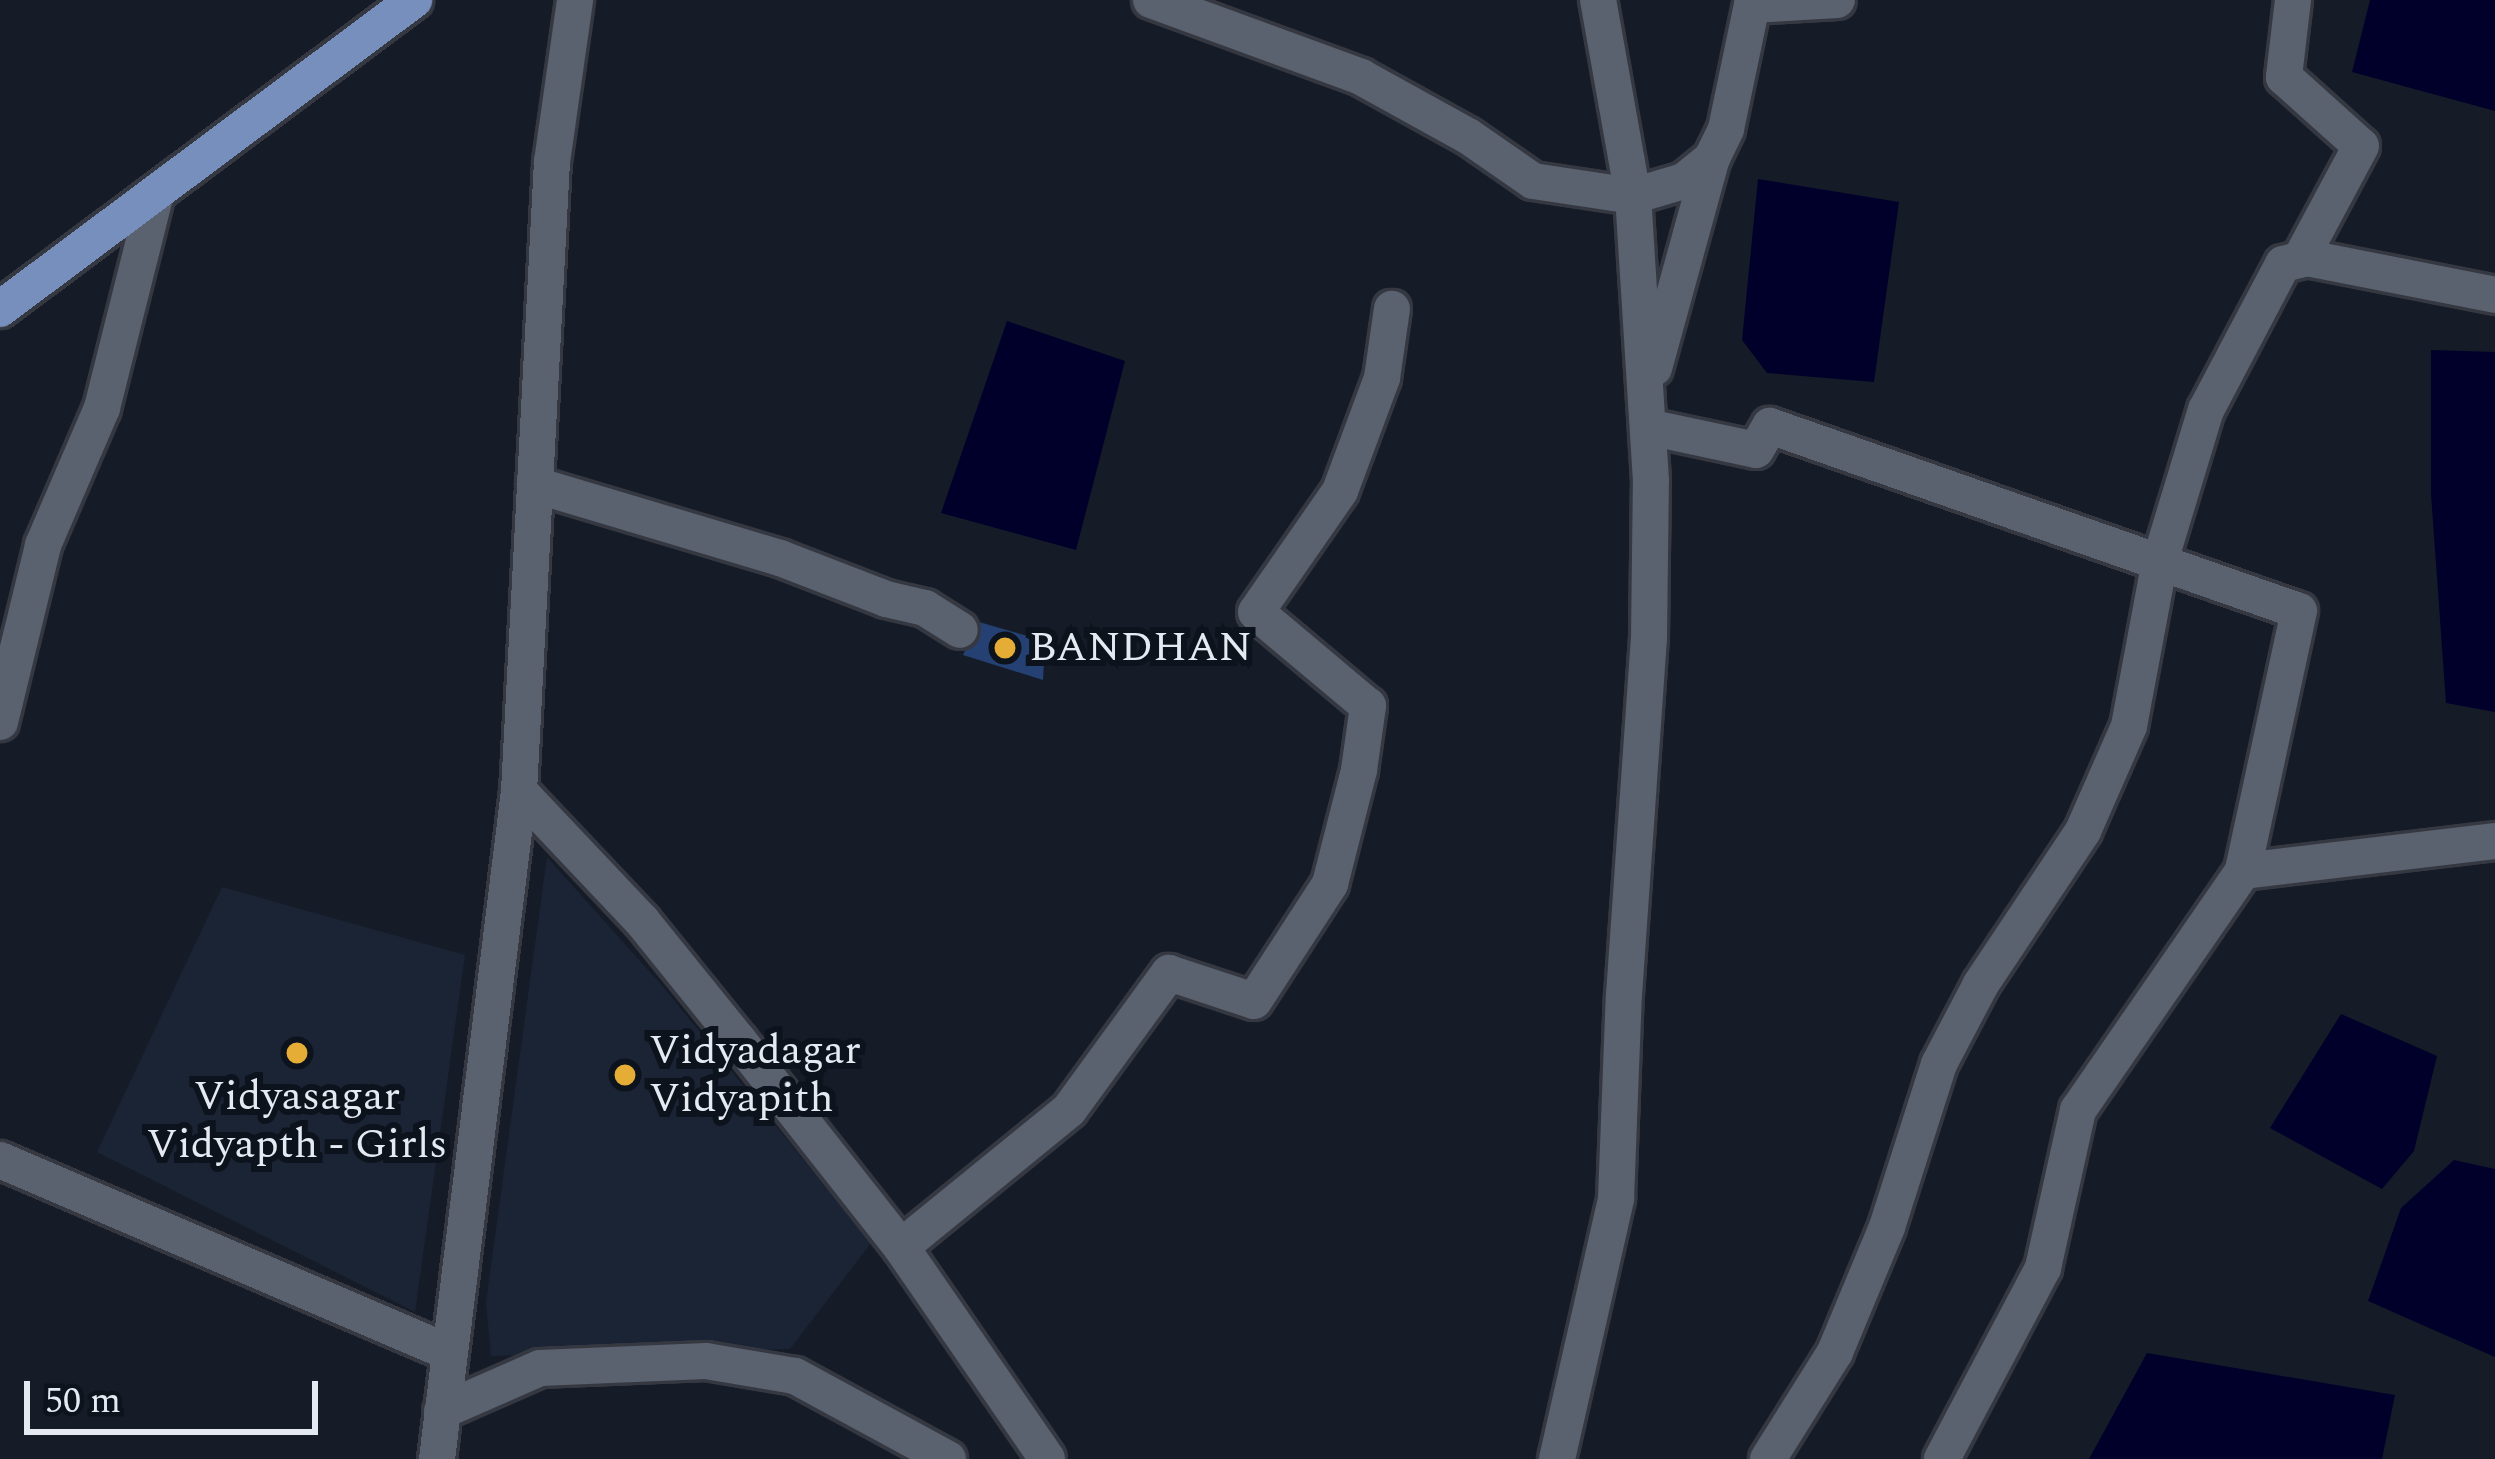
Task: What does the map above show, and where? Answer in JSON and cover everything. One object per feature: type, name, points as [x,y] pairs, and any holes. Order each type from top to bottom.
[{"type":"main road","points":[[0,309],[414,0]]},
{"type":"street","points":[[436,1458],[519,791],[552,162],[575,0]]},
{"type":"street","points":[[1151,0],[1361,77],[1468,136],[1533,182],[1633,196],[1684,181],[1712,158]]},
{"type":"street","points":[[1557,1459],[1616,1199],[1624,995],[1649,638],[1648,427],[1633,196],[1598,0]]},
{"type":"street","points":[[1645,380],[1652,374],[1712,158],[1726,129],[1752,3],[1837,0]]},
{"type":"street","points":[[2293,0],[2284,76],[2361,146],[2300,260]]},
{"type":"street","points":[[0,722],[43,544],[102,408],[155,197]]},
{"type":"street","points":[[1768,1459],[1835,1352],[1887,1227],[1940,1064],[1981,984],[2083,831],[2120,747],[2160,561],[2206,410],[2282,264],[2300,260],[2495,295]]},
{"type":"street","points":[[901,1247],[1070,1110],[1169,973],[1254,1001],[1330,884],[1359,770],[1368,706],[1256,612],[1340,491],[1382,378],[1392,309]]},
{"type":"street","points":[[1648,427],[1756,450],[1770,426],[2299,611],[2243,872],[2078,1110],[2043,1268],[1942,1459]]},
{"type":"street","points":[[535,485],[780,558],[886,599],[926,608],[960,630]]},
{"type":"street","points":[[519,791],[642,921],[901,1247],[1047,1459]]},
{"type":"street","points":[[2243,872],[2495,841]]},
{"type":"street","points":[[0,1160],[448,1352]]},
{"type":"street","points":[[442,1411],[540,1368],[706,1361],[795,1376],[948,1459]]},
{"type":"shaded area","name":"Vidyadagar Vidyapith","points":[[547,857],[665,989],[871,1243],[790,1349],[491,1356],[486,1302]]},
{"type":"shaded area","name":"Vidyasagar Vidyapth - Girls","points":[[222,887],[465,955],[415,1312],[97,1152]]},
{"type":"water","points":[[2370,0],[2495,0],[2495,111],[2352,72]]},
{"type":"water","points":[[1758,179],[1899,202],[1874,382],[1767,373],[1742,340]]},
{"type":"water","points":[[1007,321],[1125,361],[1076,550],[941,513]]},
{"type":"water","points":[[2431,350],[2495,352],[2495,712],[2446,703],[2431,494]]},
{"type":"water","points":[[2341,1014],[2437,1056],[2414,1151],[2382,1189],[2270,1128]]},
{"type":"water","points":[[2454,1160],[2495,1169],[2495,1357],[2368,1301],[2401,1208]]},
{"type":"water","points":[[2147,1353],[2395,1395],[2382,1459],[2089,1459]]},
{"type":"building","name":"BANDHAN","points":[[979,622],[1045,641],[1043,680],[963,655]]},
{"type":"place","name":"BANDHAN","points":[[1005,648]]},
{"type":"place","name":"Vidyasagar Vidyapth - Girls","points":[[297,1053]]},
{"type":"place","name":"Vidyadagar Vidyapith","points":[[625,1075]]}]
